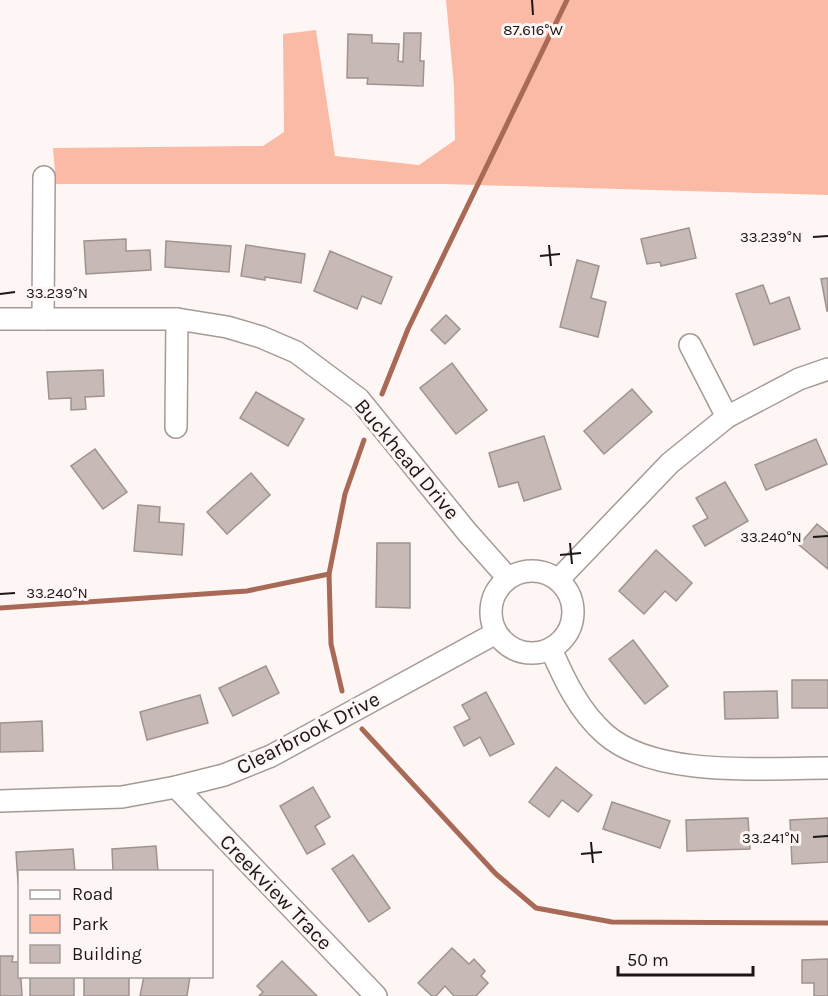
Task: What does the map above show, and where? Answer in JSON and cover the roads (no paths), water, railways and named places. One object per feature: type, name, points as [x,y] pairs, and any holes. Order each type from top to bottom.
[{"type":"street","points":[[43,319],[44,177]]},
{"type":"street","name":"Buckhead Drive","points":[[0,319],[177,319],[227,327],[261,337],[296,352],[360,399],[467,532],[508,578]]},
{"type":"street","points":[[176,427],[177,319]]},
{"type":"street","points":[[690,345],[727,417]]},
{"type":"street","points":[[558,580],[670,463],[727,417],[799,379],[828,369]]},
{"type":"street","points":[[527,571],[543,573],[558,580],[567,591],[572,603],[573,618],[568,633],[551,649],[534,654],[512,649],[496,633],[491,622],[492,599],[497,590],[508,578],[527,571]]},
{"type":"street","name":"Clearbrook Drive","points":[[0,801],[122,797],[225,775],[271,756],[496,633]]},
{"type":"street","points":[[551,649],[564,680],[585,711],[605,734],[636,752],[663,762],[714,768],[828,768]]},
{"type":"street","name":"Creekview Trace","points":[[176,787],[376,996]]},
{"type":"waterway","points":[[382,394],[408,329],[567,0]]},
{"type":"waterway","points":[[342,691],[331,644],[329,574],[345,494],[364,440]]},
{"type":"waterway","points":[[0,608],[247,591],[329,574]]},
{"type":"waterway","points":[[362,729],[496,874],[536,908],[612,922],[828,923]]}]
